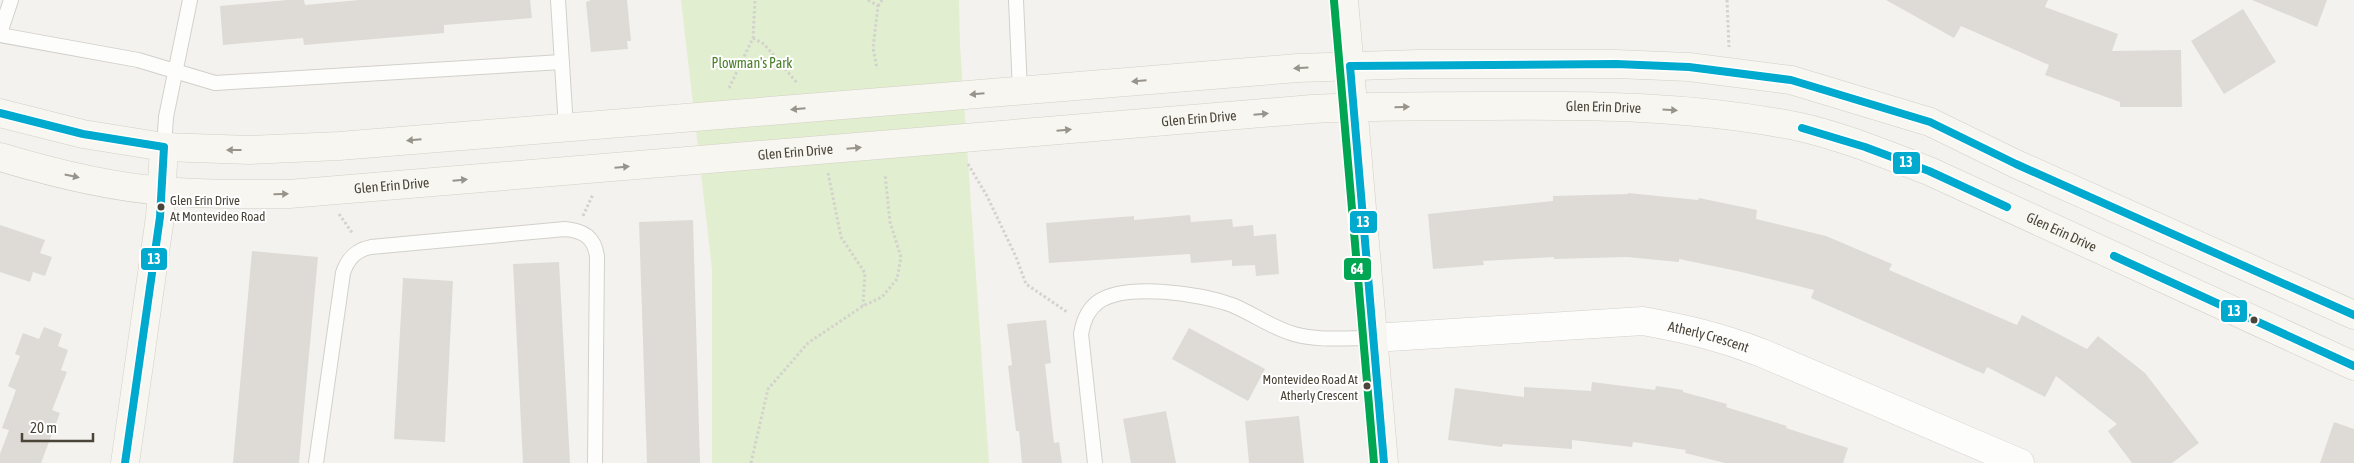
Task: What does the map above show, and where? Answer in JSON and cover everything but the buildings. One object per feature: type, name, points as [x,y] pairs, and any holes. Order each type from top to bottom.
[{"type":"street","points":[[1344,0],[1384,463]]},
{"type":"street","points":[[0,113],[83,134],[164,147],[250,150],[329,147],[1350,66],[1616,64],[1689,67],[1791,80],[1930,122],[2016,164],[2354,316]]},
{"type":"street","name":"Glen Erin Drive","points":[[0,157],[99,182],[162,191],[211,194],[323,191],[1354,107],[1549,105],[1623,108],[1746,117],[1802,128],[1865,147],[1929,171],[2354,366]]},
{"type":"street","points":[[124,463],[160,217],[164,147]]},
{"type":"street","name":"Atherly Crescent","points":[[1373,338],[1643,321],[1686,329],[1720,337],[1762,353],[2020,463]]},
{"type":"lane","points":[[11,0],[0,34],[138,60],[215,83],[562,62]]},
{"type":"lane","points":[[164,147],[166,117],[190,0]]},
{"type":"lane","points":[[558,0],[566,128]]},
{"type":"lane","points":[[1016,0],[1020,91]]},
{"type":"lane","points":[[316,463],[343,273],[349,260],[363,249],[566,229],[577,230],[590,238],[595,245],[597,256],[595,463]]},
{"type":"lane","points":[[1095,463],[1081,348],[1083,321],[1097,302],[1106,297],[1149,292],[1177,292],[1204,297],[1230,305],[1291,334],[1304,337],[1373,338]]},
{"type":"path","points":[[715,116],[753,38],[755,0]]},
{"type":"path","points":[[868,0],[878,6]]},
{"type":"path","points":[[877,69],[873,48],[878,6],[882,0]]},
{"type":"path","points":[[1727,0],[1730,72]]},
{"type":"path","points":[[753,38],[764,44],[818,107]]},
{"type":"path","points":[[954,140],[987,196],[1016,257],[1026,284],[1083,321]]},
{"type":"path","points":[[826,150],[841,236],[865,274],[863,306]]},
{"type":"path","points":[[577,230],[604,168]]},
{"type":"path","points":[[751,463],[768,388],[808,343],[863,306],[882,298],[897,279],[901,257],[890,222],[885,174]]},
{"type":"path","points":[[323,191],[363,249]]},
{"type":"green space","name":"Plowman's Park","points":[[681,0],[959,0],[960,46],[989,463],[712,463],[712,269]]},
{"type":"transit line","name":"64","points":[[1334,1],[1374,463]]},
{"type":"transit line","name":"13","points":[[1384,463],[1350,66],[1616,64],[1689,67],[1791,80],[1930,122],[2016,164],[2354,315]]},
{"type":"transit line","name":"13","points":[[0,113],[83,134],[164,147],[160,217],[125,463]]},
{"type":"transit line","name":"13","points":[[1802,128],[1865,147],[1929,171],[2007,207]]},
{"type":"transit line","name":"13","points":[[2114,256],[2354,366]]},
{"type":"place","name":"Glen Erin Drive At Montevideo Road","points":[[161,207]]},
{"type":"place","name":"Montevideo Road At Atherly Crescent","points":[[1367,386]]}]
